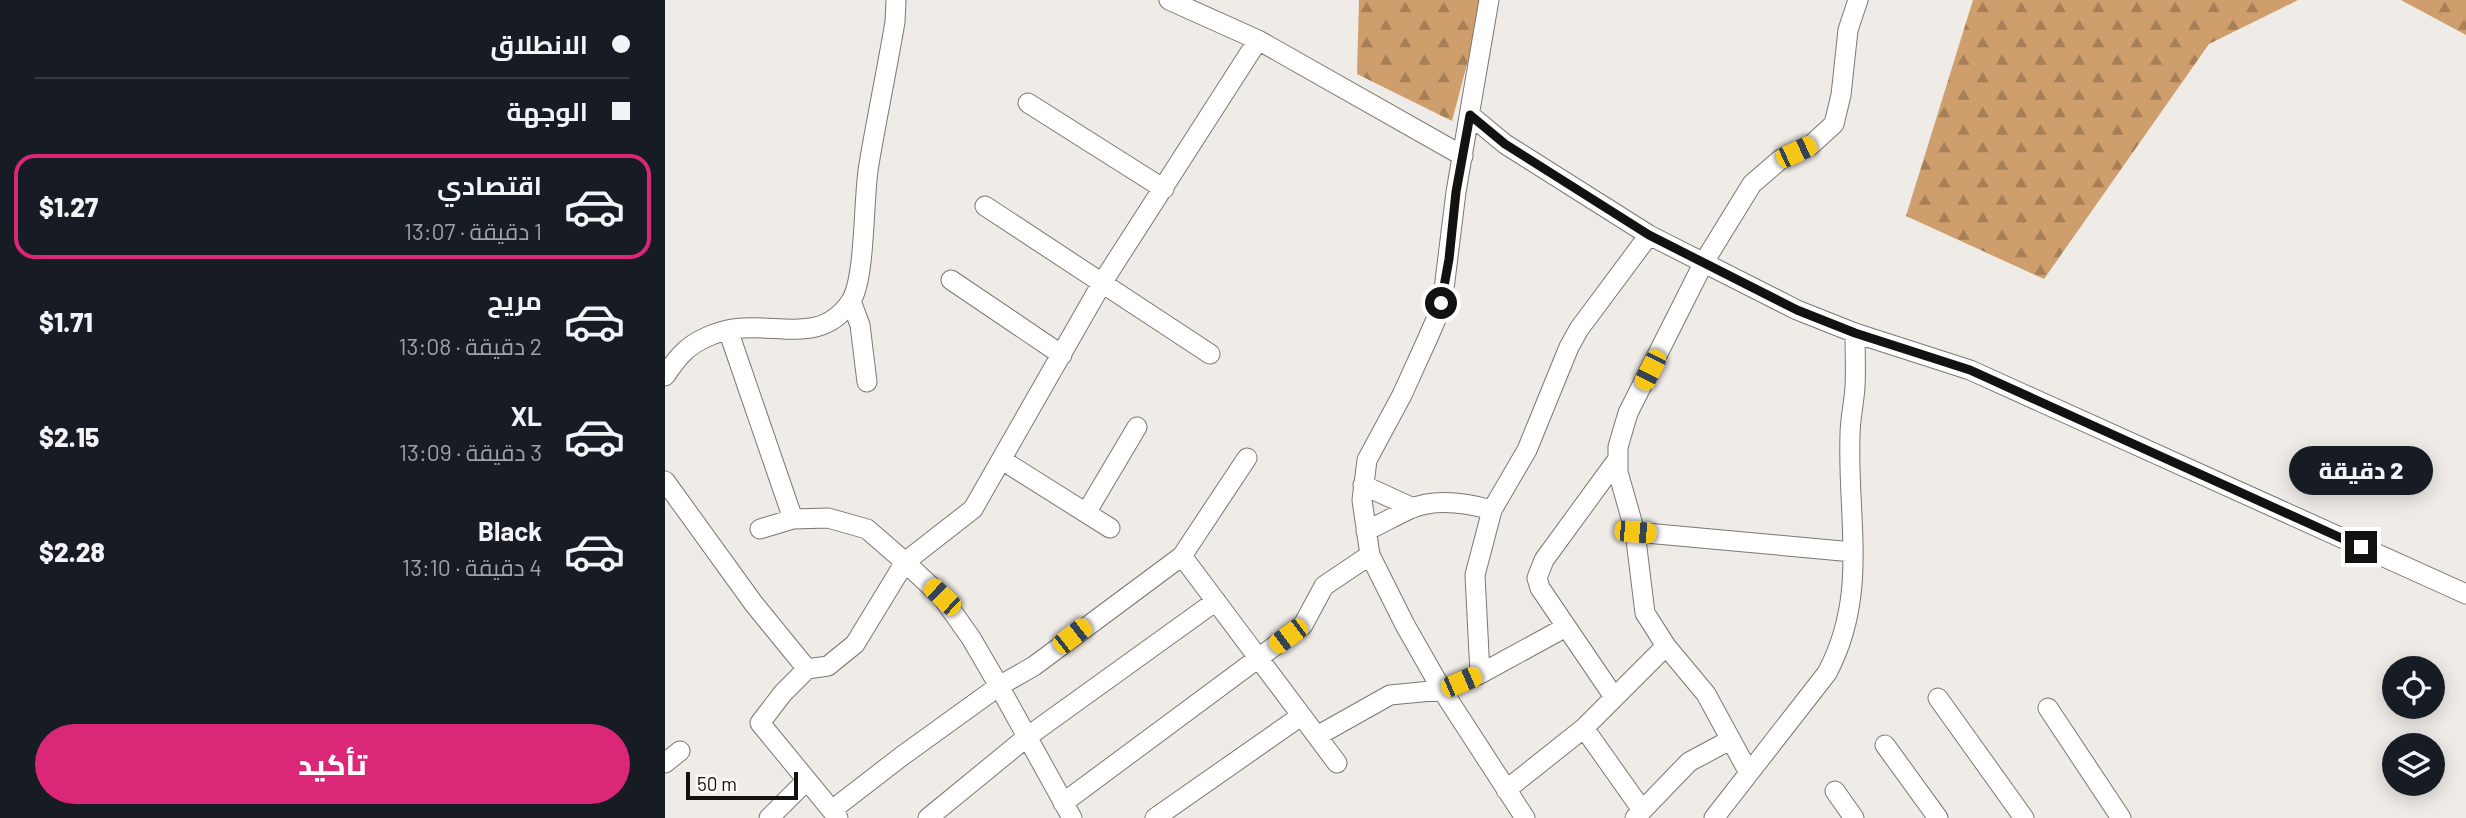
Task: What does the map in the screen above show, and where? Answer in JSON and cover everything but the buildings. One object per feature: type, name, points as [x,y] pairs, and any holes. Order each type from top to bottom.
[{"type":"street","points":[[665,376],[681,354],[700,341],[729,330],[744,328],[806,330],[820,326],[837,315],[851,301],[859,280],[869,164],[895,22],[896,0]]},
{"type":"street","points":[[1169,0],[1258,40],[1463,156]]},
{"type":"street","points":[[1489,0],[1456,192],[1448,269],[1437,317],[1402,395],[1367,460],[1362,500],[1370,555],[1405,625],[1442,690],[1525,818]]},
{"type":"street","points":[[1749,773],[1706,694],[1666,646],[1646,613],[1635,532],[1617,460],[1621,432],[1628,413],[1704,262],[1752,184],[1781,159],[1811,145],[1834,124],[1848,30],[1858,0]]},
{"type":"street","points":[[1247,458],[1182,555],[1034,666],[999,686],[835,814],[760,723],[807,668],[828,666],[855,644],[905,562],[973,509],[1103,283],[1258,40]]},
{"type":"street","points":[[1028,103],[1164,189]]},
{"type":"street","points":[[1470,115],[1505,144],[1649,235],[1797,310],[1855,333],[1970,370],[2466,594]]},
{"type":"street","points":[[985,206],[1210,354]]},
{"type":"street","points":[[1480,674],[1475,575],[1492,510],[1527,450],[1569,346],[1649,235]]},
{"type":"street","points":[[951,279],[1062,355]]},
{"type":"street","points":[[851,301],[860,325],[867,382]]},
{"type":"street","points":[[729,330],[793,519]]},
{"type":"street","points":[[1714,818],[1827,673],[1839,650],[1853,598],[1850,435],[1855,386],[1855,333]]},
{"type":"street","points":[[1086,513],[1137,427]]},
{"type":"street","points":[[1002,460],[1110,528]]},
{"type":"street","points":[[1614,697],[1538,583],[1544,560],[1617,460]]},
{"type":"street","points":[[665,481],[754,604],[807,668]]},
{"type":"street","points":[[1363,485],[1413,508]]},
{"type":"street","points":[[1366,531],[1413,508],[1442,503],[1461,503],[1492,510]]},
{"type":"street","points":[[760,529],[793,519],[828,519],[867,529],[905,562],[942,597],[971,638],[1067,810],[1303,625],[1324,586],[1370,555]]},
{"type":"street","points":[[1635,532],[1853,552]]},
{"type":"street","points":[[1182,555],[1337,763]]},
{"type":"street","points":[[928,818],[1027,737],[1216,601]]},
{"type":"street","points":[[1317,736],[1390,695],[1442,690],[1480,674],[1566,627]]},
{"type":"street","points":[[1506,790],[1584,728],[1666,646]]},
{"type":"street","points":[[1938,698],[2024,818]]},
{"type":"street","points":[[2048,708],[2121,818]]},
{"type":"street","points":[[1155,818],[1301,716]]},
{"type":"street","points":[[1584,728],[1638,814],[1689,762],[1730,740]]},
{"type":"street","points":[[1885,745],[1938,818]]},
{"type":"street","points":[[769,818],[807,780]]},
{"type":"street","points":[[1835,791],[1854,818]]},
{"type":"green space","points":[[1359,0],[1484,0],[1452,121],[1357,74]]},
{"type":"green space","points":[[1973,0],[2298,0],[2209,44],[2044,279],[1906,216]]},
{"type":"green space","points":[[2401,0],[2466,0],[2466,35]]},
{"type":"route","points":[[1441,303],[1470,115],[1505,144],[1649,235],[1797,310],[1855,333],[1942,359],[1994,380],[2361,547]]}]
